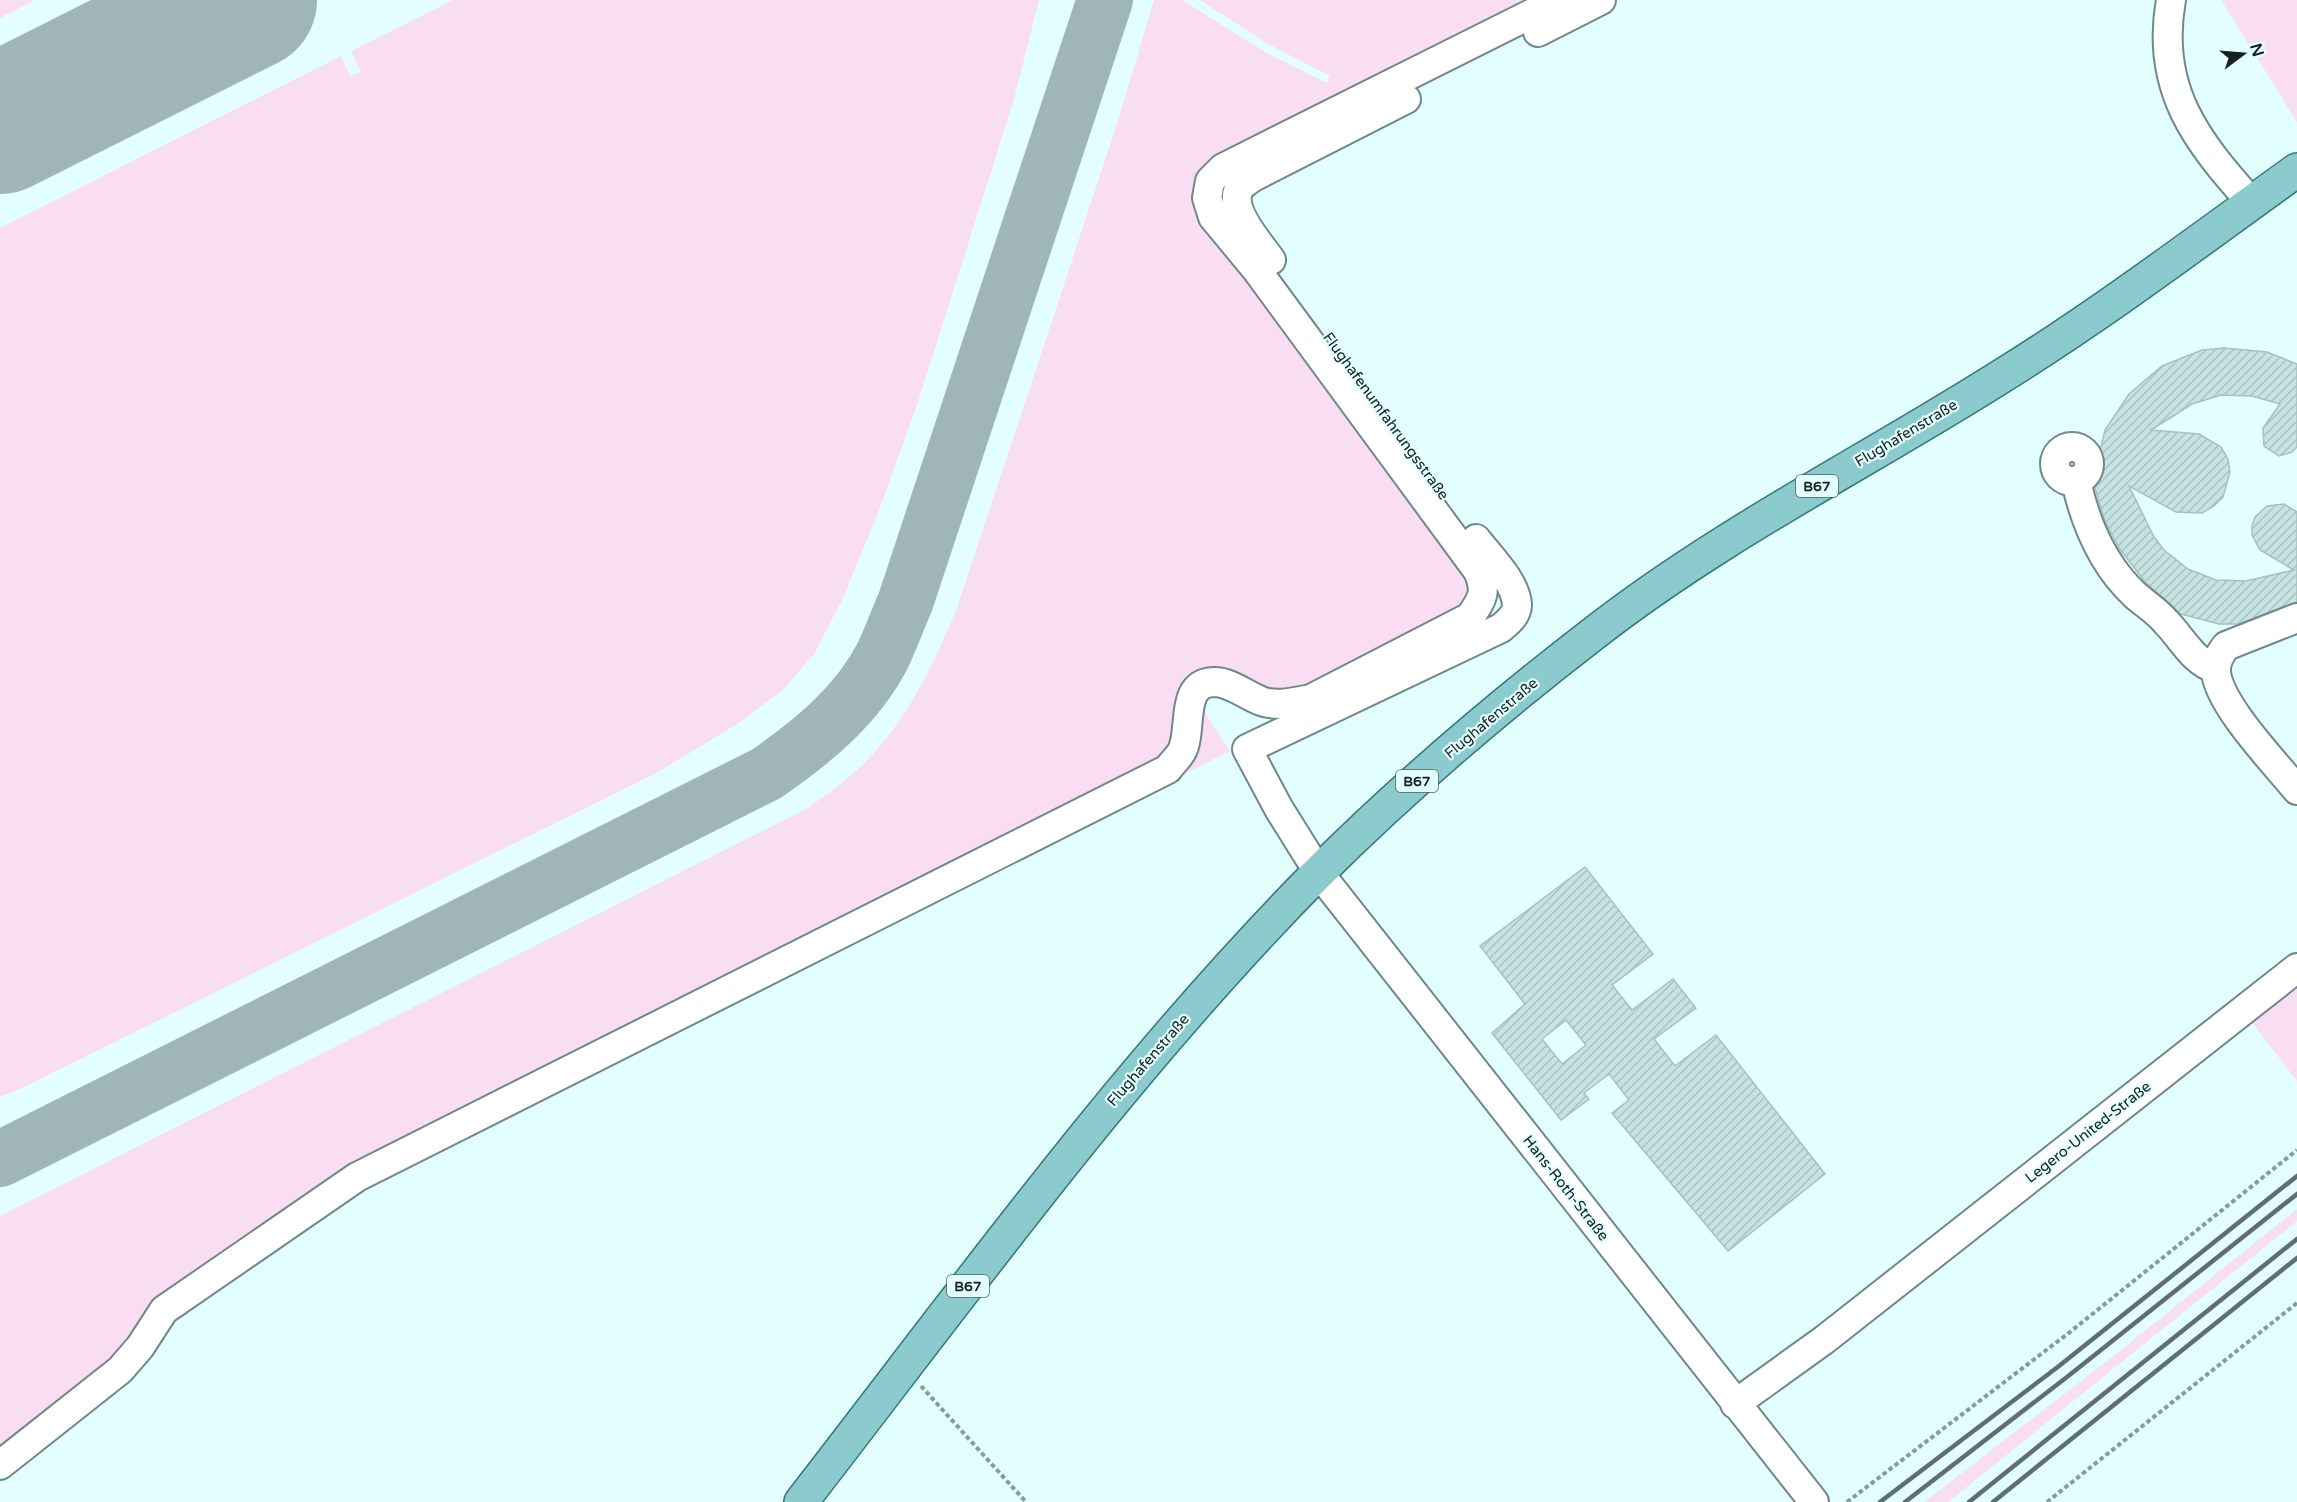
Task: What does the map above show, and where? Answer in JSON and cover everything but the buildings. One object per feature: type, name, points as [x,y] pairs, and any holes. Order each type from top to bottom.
[{"type":"main road","name":"Flughafenstraße","points":[[801,1502],[1124,1088],[1196,1004],[1318,873],[1472,733],[1571,651],[1628,608],[1744,530],[2042,350],[2297,170]]},
{"type":"street","points":[[0,1465],[120,1370],[140,1347],[164,1310],[357,1177],[1168,769],[1182,751],[1189,724],[1190,697],[1203,691],[1210,682],[1224,683],[1263,702],[1290,704],[1311,699],[1470,617],[1481,600],[1484,585],[1478,571],[1291,316],[1213,217],[1207,198],[1210,181],[1223,168],[1559,0]]},
{"type":"street","name":"Flughafenumfahrungsstraße","points":[[1318,873],[1279,809],[1247,749],[1501,628],[1513,617],[1517,605],[1510,585],[1243,220],[1237,203],[1239,189],[1253,177],[1601,0]]},
{"type":"street","points":[[2171,0],[2166,54],[2181,109],[2223,171],[2252,203]]},
{"type":"street","points":[[2076,481],[2087,520],[2106,559],[2120,579],[2168,623],[2205,666],[2216,669]]},
{"type":"street","points":[[2297,618],[2226,646],[2219,657],[2216,669],[2218,683],[2228,704],[2297,790]]},
{"type":"street","name":"Hans-Roth-Straße","points":[[1318,873],[1814,1502]]},
{"type":"street","name":"Legero-United-Straße","points":[[1735,1404],[1879,1297],[2297,968]]},
{"type":"path","points":[[1847,1502],[2061,1339],[2297,1150]]},
{"type":"path","points":[[2047,1502],[2297,1303]]},
{"type":"path","points":[[905,1368],[1026,1502]]},
{"type":"shaded area","points":[[0,0],[35,0],[0,18]]},
{"type":"shaded area","points":[[453,0],[1039,0],[1014,99],[918,402],[878,513],[842,600],[814,654],[784,689],[736,725],[656,773],[0,1097],[0,228],[341,56],[350,76],[361,72],[351,51]]},
{"type":"shaded area","points":[[1154,0],[1182,0],[1265,52],[1327,83],[1330,76],[1268,44],[1200,0],[1547,0],[1203,180],[1475,580],[1466,612],[1336,681],[1276,697],[1221,674],[1170,755],[425,1137],[131,1347],[0,1457],[0,1216],[808,808],[841,784],[876,751],[891,733],[928,673],[957,608],[1118,121]]},
{"type":"shaded area","points":[[2221,0],[2297,0],[2297,122]]},
{"type":"shaded area","points":[[1197,701],[1230,751],[1182,775],[1178,770]]},
{"type":"shaded area","points":[[2297,983],[2297,1081],[2250,1020]]},
{"type":"shaded area","points":[[2297,1209],[2297,1221],[1948,1502],[1924,1502],[2111,1358]]},
{"type":"taxiway","points":[[0,1159],[766,774],[800,750],[832,722],[860,691],[872,673],[883,655],[905,603],[1105,0]]},
{"type":"runway","points":[[0,124],[247,0]]},
{"type":"railway","points":[[1880,1502],[2059,1366],[2297,1176]]},
{"type":"railway","points":[[1905,1502],[2297,1194]]},
{"type":"railway","points":[[1969,1502],[2297,1239]]},
{"type":"railway","points":[[1993,1502],[2297,1258]]}]
